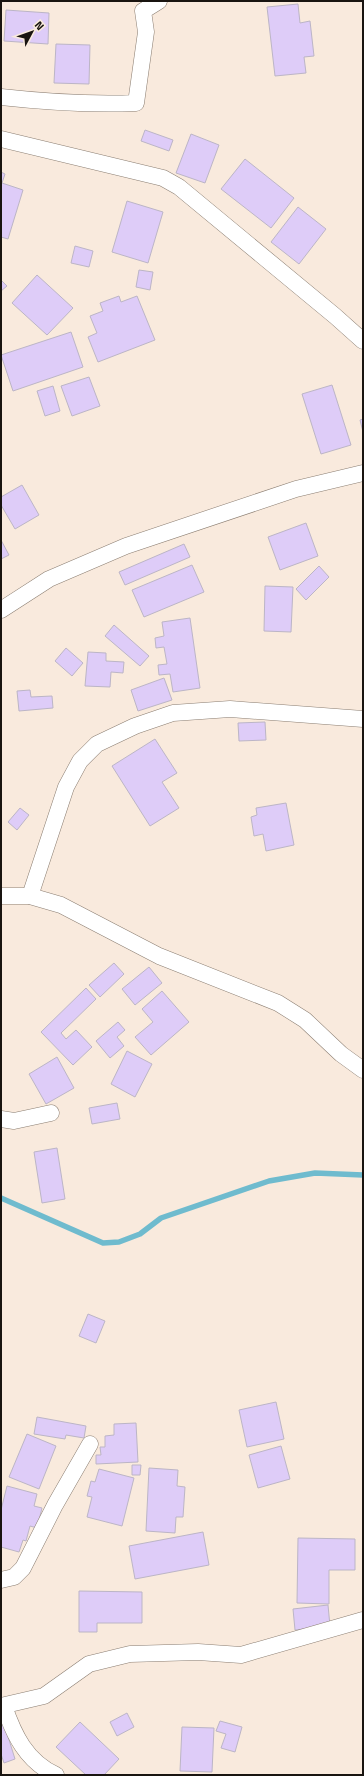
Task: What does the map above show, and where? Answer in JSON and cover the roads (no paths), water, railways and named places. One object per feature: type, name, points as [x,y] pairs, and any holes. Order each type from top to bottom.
[{"type":"street","points":[[1,97],[68,104],[136,103],[146,32],[143,11],[159,1]]},
{"type":"street","points":[[1,139],[162,178],[179,187],[335,316],[363,341]]},
{"type":"street","points":[[1,610],[49,579],[126,546],[296,489],[363,473]]},
{"type":"street","points":[[30,896],[66,787],[80,761],[97,744],[135,726],[173,713],[230,709],[363,719]]},
{"type":"street","points":[[1,896],[30,896],[61,905],[159,956],[278,1003],[305,1020],[341,1054],[363,1070]]},
{"type":"street","points":[[1,1119],[14,1121],[51,1113]]},
{"type":"street","points":[[1,1580],[14,1577],[23,1568],[55,1504],[90,1444]]},
{"type":"street","points":[[56,1775],[34,1761],[23,1748],[13,1731],[3,1706],[44,1696],[89,1664],[130,1654],[198,1652],[241,1655],[363,1620]]},
{"type":"waterway","points":[[1,1198],[103,1243],[119,1242],[140,1234],[161,1218],[269,1181],[315,1173],[363,1175]]}]
